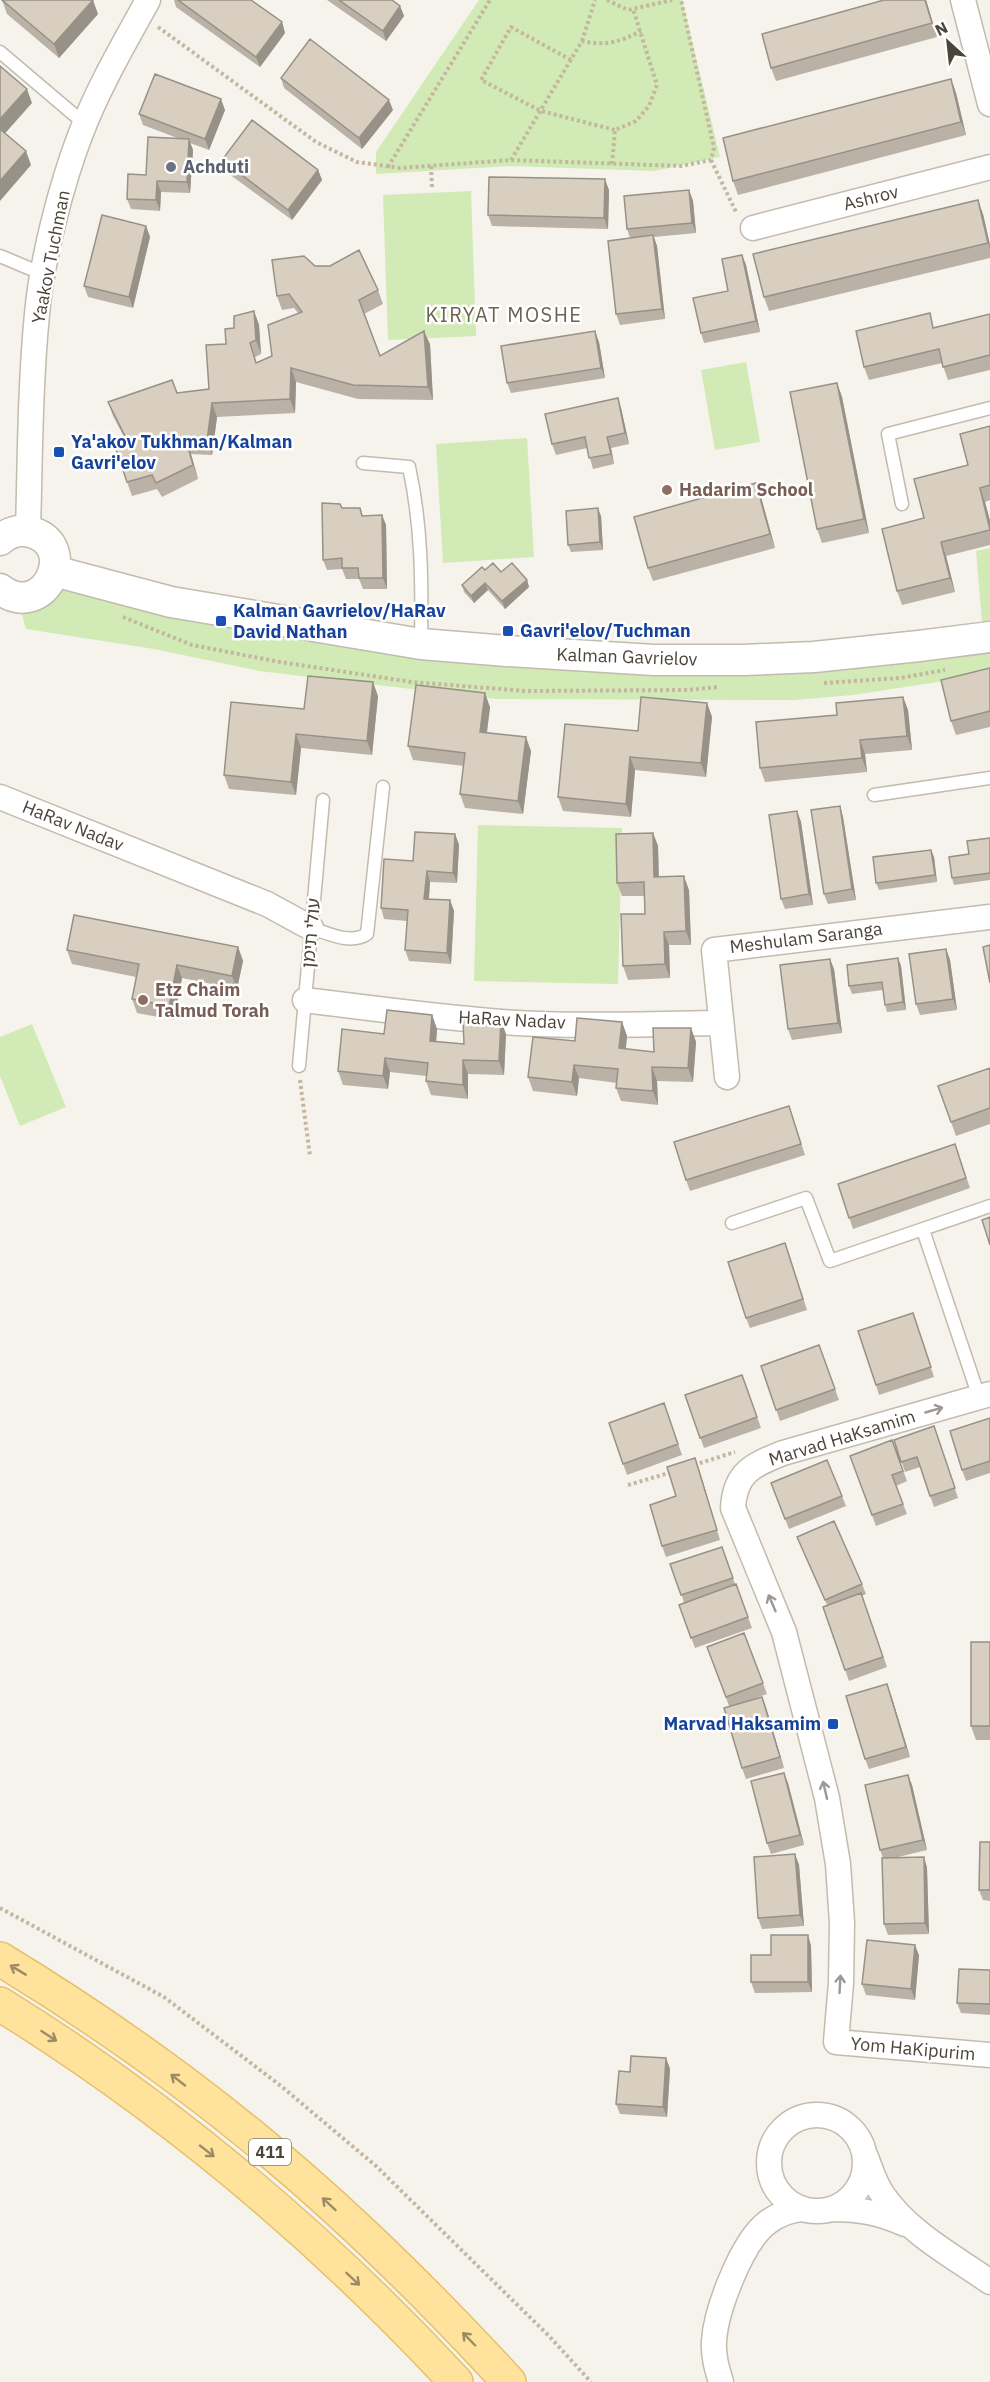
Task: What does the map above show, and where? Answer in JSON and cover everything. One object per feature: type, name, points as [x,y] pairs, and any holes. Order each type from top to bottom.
[{"type":"main road","name":"411","points":[[0,1959],[146,2055],[278,2157],[407,2277],[509,2382]]},
{"type":"main road","name":"411","points":[[0,2004],[123,2086],[252,2187],[380,2304],[456,2382]]},
{"type":"street","points":[[963,0],[990,104]]},
{"type":"street","name":"Yaakov Tuchman","points":[[28,532],[34,354],[43,274],[68,173],[85,124],[103,81],[144,7]]},
{"type":"street","name":"Ashrov","points":[[753,228],[990,167]]},
{"type":"street","points":[[0,540],[10,533],[28,532],[39,536],[51,548],[55,558],[54,571],[47,586],[33,596],[13,596],[0,589]]},
{"type":"street","name":"Kalman Gavrielov","points":[[54,571],[171,602],[421,644],[654,660],[732,660],[814,657],[990,637]]},
{"type":"street","name":"HaRav Nadav","points":[[0,797],[267,904],[311,928]]},
{"type":"street","name":"Meshulam Saranga","points":[[727,1077],[714,950],[990,917]]},
{"type":"street","name":"HaRav Nadav","points":[[305,1000],[503,1022],[721,1023]]},
{"type":"street","name":"Marvad HaKsamim","points":[[836,2042],[841,1983],[842,1923],[838,1864],[827,1798],[784,1632],[733,1508],[734,1494],[744,1473],[783,1453],[985,1396]]},
{"type":"street","name":"Yom HaKipurim","points":[[836,2042],[990,2055]]},
{"type":"street","points":[[721,2382],[714,2343],[717,2317],[723,2297],[754,2236],[771,2148],[783,2129],[795,2120],[810,2115],[825,2115],[846,2124],[858,2137],[882,2193],[912,2227]]},
{"type":"street","points":[[832,2209],[846,2202],[857,2191],[865,2170],[865,2156]]},
{"type":"street","points":[[769,2163],[771,2178],[778,2191],[789,2202],[802,2209]]},
{"type":"street","points":[[754,2236],[767,2223],[783,2213],[802,2209],[817,2211],[856,2209],[877,2213],[912,2227],[990,2282]]},
{"type":"lane","points":[[0,52],[85,124]]},
{"type":"lane","points":[[0,256],[43,274]]},
{"type":"lane","points":[[902,504],[888,434],[990,408]]},
{"type":"lane","points":[[363,463],[409,467],[417,506],[423,572],[421,644]]},
{"type":"lane","points":[[874,795],[990,778]]},
{"type":"lane","points":[[311,928],[348,939],[361,938],[367,934],[383,787]]},
{"type":"lane","name":"עולי תימן","points":[[299,1066],[323,801]]},
{"type":"lane","points":[[732,1223],[806,1198],[830,1261],[990,1206]]},
{"type":"lane","points":[[923,1230],[985,1396]]},
{"type":"path","points":[[388,166],[490,0]]},
{"type":"path","points":[[511,160],[582,41],[595,0]]},
{"type":"path","points":[[607,0],[628,10],[672,0]]},
{"type":"path","points":[[681,0],[714,148],[711,160],[738,217],[753,228]]},
{"type":"path","points":[[144,7],[316,142],[357,162],[388,166],[431,166],[511,160],[681,166],[711,160]]},
{"type":"path","points":[[571,60],[511,27],[481,80],[541,111],[615,130],[636,121],[649,106],[657,85],[633,9]]},
{"type":"path","points":[[582,41],[600,45],[620,42],[641,31]]},
{"type":"path","points":[[612,164],[615,130]]},
{"type":"path","points":[[431,166],[432,187]]},
{"type":"path","points":[[299,1066],[310,1156]]},
{"type":"path","points":[[0,1908],[164,1997],[281,2085],[376,2166],[549,2336],[591,2382]]},
{"type":"green space","points":[[479,0],[682,0],[720,157],[654,171],[509,166],[376,174],[376,152]]},
{"type":"green space","points":[[471,191],[476,336],[388,340],[383,195]]},
{"type":"green space","points":[[746,362],[760,442],[715,450],[701,370]]},
{"type":"green space","points":[[527,438],[534,557],[443,563],[436,444]]},
{"type":"green space","points":[[990,548],[990,621],[982,622],[976,551]]},
{"type":"green space","points":[[60,583],[173,616],[256,634],[351,648],[460,660],[990,648],[990,674],[853,695],[794,700],[496,699],[259,671],[154,649],[26,629],[21,611]]},
{"type":"green space","points":[[478,825],[622,828],[618,984],[474,981]]},
{"type":"green space","points":[[32,1024],[66,1107],[20,1126],[0,1076],[0,1037]]},
{"type":"building","points":[[2,0],[93,0],[54,44]]},
{"type":"building","points":[[178,0],[251,0],[282,22],[256,57]]},
{"type":"building","points":[[339,0],[392,0],[400,6],[383,31]]},
{"type":"building","points":[[884,0],[925,0],[932,23],[771,68],[762,34]]},
{"type":"building","points":[[310,39],[389,100],[359,138],[281,78]]},
{"type":"building","points":[[0,66],[27,89],[0,119]]},
{"type":"building","points":[[155,74],[221,99],[205,139],[139,114]]},
{"type":"building","points":[[951,79],[961,122],[733,181],[723,138]]},
{"type":"building","points":[[252,120],[318,170],[288,210],[222,160]]},
{"type":"building","points":[[0,129],[26,151],[0,181]]},
{"type":"building","name":"Achduti","points":[[148,137],[189,139],[187,182],[157,181],[156,200],[127,199],[128,174],[146,175]]},
{"type":"building","points":[[489,177],[605,179],[604,218],[488,215]]},
{"type":"building","points":[[689,190],[692,223],[627,229],[624,196]]},
{"type":"building","points":[[978,200],[988,243],[764,297],[753,254]]},
{"type":"building","points":[[102,215],[146,226],[129,297],[84,286]]},
{"type":"building","points":[[653,235],[662,309],[616,314],[608,241]]},
{"type":"building","points":[[359,250],[378,290],[359,300],[380,356],[424,331],[428,387],[353,385],[291,368],[290,399],[212,403],[207,441],[186,440],[193,465],[156,483],[152,475],[127,482],[114,443],[125,436],[108,402],[172,380],[177,393],[209,389],[206,345],[226,344],[225,329],[234,328],[234,316],[254,311],[256,340],[250,343],[256,363],[272,356],[268,325],[302,312],[289,294],[277,296],[272,260],[304,256],[315,266],[330,266]]},
{"type":"building","points":[[742,255],[756,321],[701,333],[693,298],[728,291],[722,259]]},
{"type":"building","points":[[930,313],[933,328],[990,314],[990,355],[943,367],[939,349],[864,367],[856,331]]},
{"type":"building","points":[[595,331],[601,368],[507,383],[501,346]]},
{"type":"building","points":[[837,383],[864,519],[817,529],[790,392]]},
{"type":"building","points":[[618,398],[625,433],[607,437],[611,454],[589,458],[585,437],[552,444],[545,414]]},
{"type":"building","points":[[990,426],[990,485],[980,488],[990,530],[941,542],[950,578],[897,591],[882,529],[924,518],[914,479],[968,465],[960,434]]},
{"type":"building","points":[[756,483],[770,534],[648,568],[634,517]]},
{"type":"building","points":[[322,503],[340,504],[342,508],[360,508],[362,516],[382,515],[383,578],[359,578],[358,568],[342,568],[342,558],[323,560]]},
{"type":"building","points":[[598,508],[600,542],[568,545],[566,511]]},
{"type":"building","points":[[493,563],[501,572],[512,563],[527,580],[502,601],[485,583],[471,596],[462,585],[482,567],[485,570]]},
{"type":"building","points":[[990,668],[990,711],[951,721],[941,680]]},
{"type":"building","points":[[308,676],[373,682],[367,741],[296,734],[291,782],[224,775],[231,702],[304,709]]},
{"type":"building","points":[[416,685],[485,693],[480,732],[526,737],[518,801],[460,794],[465,753],[408,746]]},
{"type":"building","points":[[641,697],[707,703],[701,763],[630,757],[626,804],[558,797],[565,724],[638,731]]},
{"type":"building","points":[[903,697],[907,736],[860,740],[862,758],[760,768],[756,722],[837,715],[836,703]]},
{"type":"building","points":[[840,806],[852,889],[824,894],[811,810]]},
{"type":"building","points":[[797,811],[809,894],[781,899],[769,815]]},
{"type":"building","points":[[415,832],[455,834],[453,873],[427,871],[424,899],[450,900],[447,953],[405,950],[408,910],[381,908],[384,859],[413,861]]},
{"type":"building","points":[[653,833],[654,877],[684,876],[686,931],[664,932],[665,964],[623,966],[621,914],[645,914],[644,882],[617,883],[616,834]]},
{"type":"building","points":[[990,838],[990,873],[952,878],[949,857],[969,854],[967,841]]},
{"type":"building","points":[[931,850],[935,875],[876,883],[873,857]]},
{"type":"building","points":[[74,915],[238,947],[232,976],[177,965],[169,1006],[132,999],[139,964],[67,950]]},
{"type":"building","points":[[990,945],[990,983],[983,947]]},
{"type":"building","points":[[946,949],[953,999],[916,1004],[909,954]]},
{"type":"building","points":[[898,958],[903,1002],[885,1005],[882,982],[849,986],[847,965]]},
{"type":"building","points":[[830,959],[838,1023],[788,1029],[780,965]]},
{"type":"building","points":[[387,1010],[432,1015],[430,1041],[464,1044],[463,1020],[501,1020],[499,1061],[463,1060],[463,1085],[426,1081],[428,1063],[385,1058],[383,1076],[338,1071],[342,1029],[384,1034]]},
{"type":"building","points":[[577,1018],[622,1022],[619,1048],[654,1052],[653,1028],[691,1028],[688,1068],[652,1067],[653,1091],[616,1088],[618,1069],[574,1065],[572,1082],[528,1077],[533,1037],[575,1041]]},
{"type":"building","points":[[990,1068],[990,1108],[951,1122],[938,1086]]},
{"type":"building","points":[[789,1106],[801,1144],[686,1180],[674,1142]]},
{"type":"building","points":[[955,1144],[966,1178],[849,1218],[838,1184]]},
{"type":"building","points":[[990,1217],[990,1245],[982,1220]]},
{"type":"building","points":[[785,1243],[803,1299],[746,1318],[728,1262]]},
{"type":"building","points":[[913,1313],[931,1367],[876,1385],[858,1331]]},
{"type":"building","points":[[819,1345],[835,1389],[776,1410],[761,1366]]},
{"type":"building","points":[[742,1375],[757,1417],[700,1438],[685,1395]]},
{"type":"building","points":[[664,1403],[678,1444],[623,1464],[609,1423]]},
{"type":"building","points":[[990,1418],[990,1461],[962,1470],[950,1431]]},
{"type":"building","points":[[934,1426],[955,1488],[930,1496],[917,1457],[901,1462],[894,1440]]},
{"type":"building","points":[[892,1440],[903,1471],[892,1475],[903,1504],[872,1515],[850,1456]]},
{"type":"building","points":[[695,1458],[717,1530],[662,1546],[650,1505],[676,1496],[667,1467]]},
{"type":"building","points":[[827,1460],[842,1496],[785,1519],[771,1483]]},
{"type":"building","points":[[834,1521],[862,1584],[825,1600],[797,1537]]},
{"type":"building","points":[[722,1547],[733,1578],[681,1595],[670,1564]]},
{"type":"building","points":[[736,1584],[748,1617],[691,1638],[679,1605]]},
{"type":"building","points":[[861,1593],[883,1657],[845,1670],[823,1607]]},
{"type":"building","points":[[744,1633],[763,1683],[726,1697],[707,1647]]},
{"type":"building","points":[[971,1642],[990,1642],[990,1726],[971,1726]]},
{"type":"building","points":[[887,1684],[906,1747],[865,1759],[846,1696]]},
{"type":"building","points":[[762,1697],[780,1757],[742,1768],[724,1708]]},
{"type":"building","points":[[784,1773],[800,1835],[767,1843],[751,1781]]},
{"type":"building","points":[[908,1775],[923,1840],[880,1850],[865,1785]]},
{"type":"building","points":[[980,1842],[990,1842],[990,1890],[979,1890]]},
{"type":"building","points":[[795,1854],[800,1915],[758,1918],[754,1857]]},
{"type":"building","points":[[924,1857],[925,1923],[884,1924],[882,1858]]},
{"type":"building","points":[[771,1935],[808,1935],[808,1982],[751,1982],[751,1955],[771,1955]]},
{"type":"building","points":[[867,1940],[915,1945],[911,1989],[862,1984]]},
{"type":"building","points":[[959,1969],[990,1970],[990,2004],[957,2003]]},
{"type":"building","points":[[631,2056],[666,2058],[663,2107],[616,2104],[619,2071],[630,2072]]},
{"type":"place","name":"Achduti","points":[[171,167]]},
{"type":"place","name":"Ya'akov Tukhman/Kalman Gavri'elov","points":[[59,452]]},
{"type":"place","name":"Hadarim School","points":[[667,490]]},
{"type":"place","name":"Kalman Gavrielov/HaRav David Nathan","points":[[221,621]]},
{"type":"place","name":"Gavri'elov/Tuchman","points":[[508,631]]},
{"type":"place","name":"Etz Chaim Talmud Torah","points":[[143,1000]]},
{"type":"place","name":"Marvad Haksamim","points":[[833,1724]]},
{"type":"district","name":"KIRYAT MOSHE","points":[[504,315]]}]
